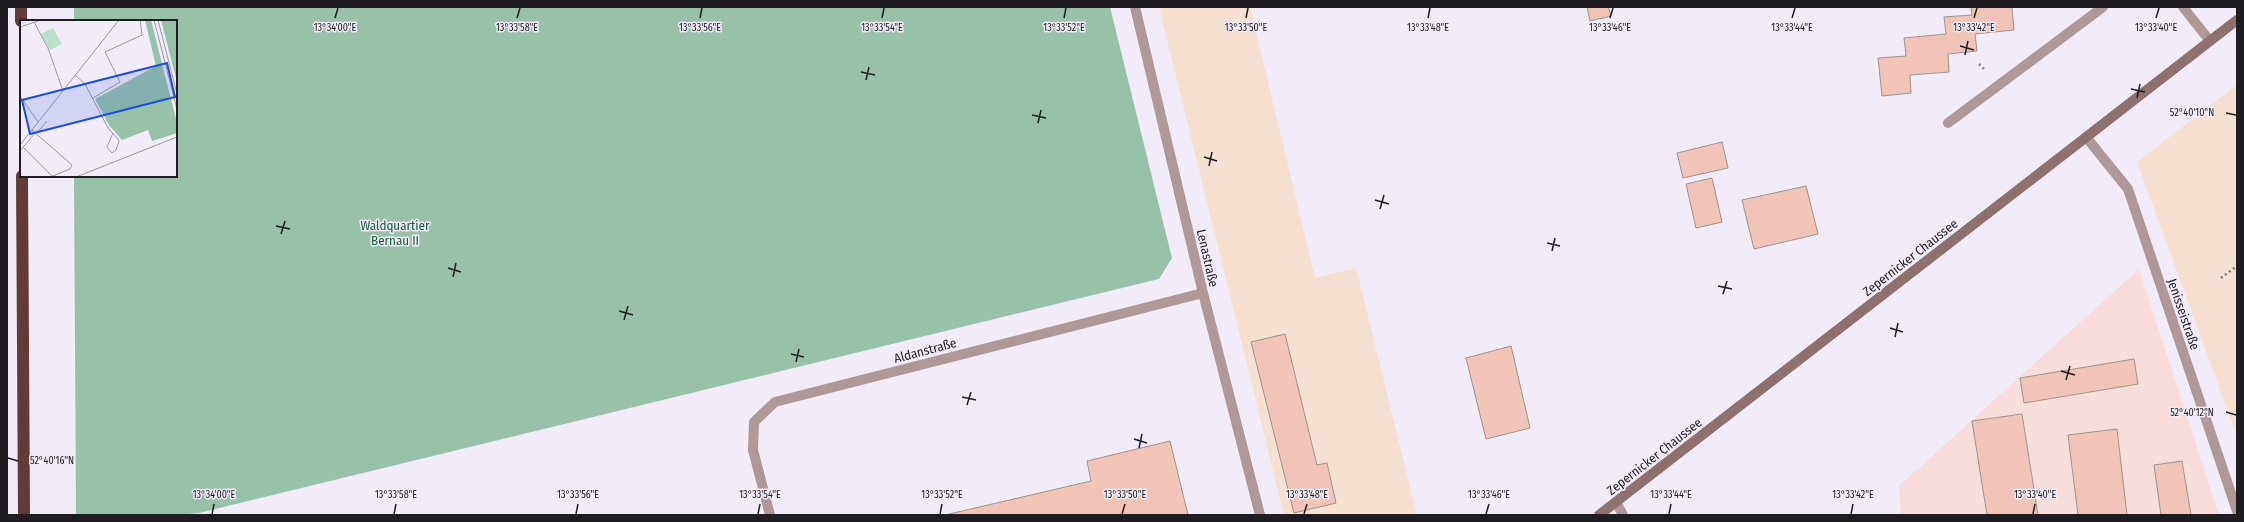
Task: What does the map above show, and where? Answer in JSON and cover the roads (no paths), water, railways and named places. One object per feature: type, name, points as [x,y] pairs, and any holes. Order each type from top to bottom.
[{"type":"highway","points":[[21,7],[21,20]]},
{"type":"highway","points":[[22,177],[24,515]]},
{"type":"main road","name":"Zepernicker Chaussee","points":[[1599,515],[2237,20]]},
{"type":"street","name":"Lenastraße","points":[[1135,7],[1203,292],[1260,515]]},
{"type":"street","points":[[1948,123],[2103,7]]},
{"type":"street","points":[[2184,7],[2210,41]]},
{"type":"street","name":"Jenisseistraße","points":[[2086,137],[2128,189],[2237,509]]},
{"type":"street","name":"Aldanstraße","points":[[770,515],[753,450],[754,422],[775,402],[1203,292]]},
{"type":"street","points":[[1616,502],[1623,515]]},
{"type":"park label","name":"Waldquartier Bernau II","points":[[395,232]]}]
